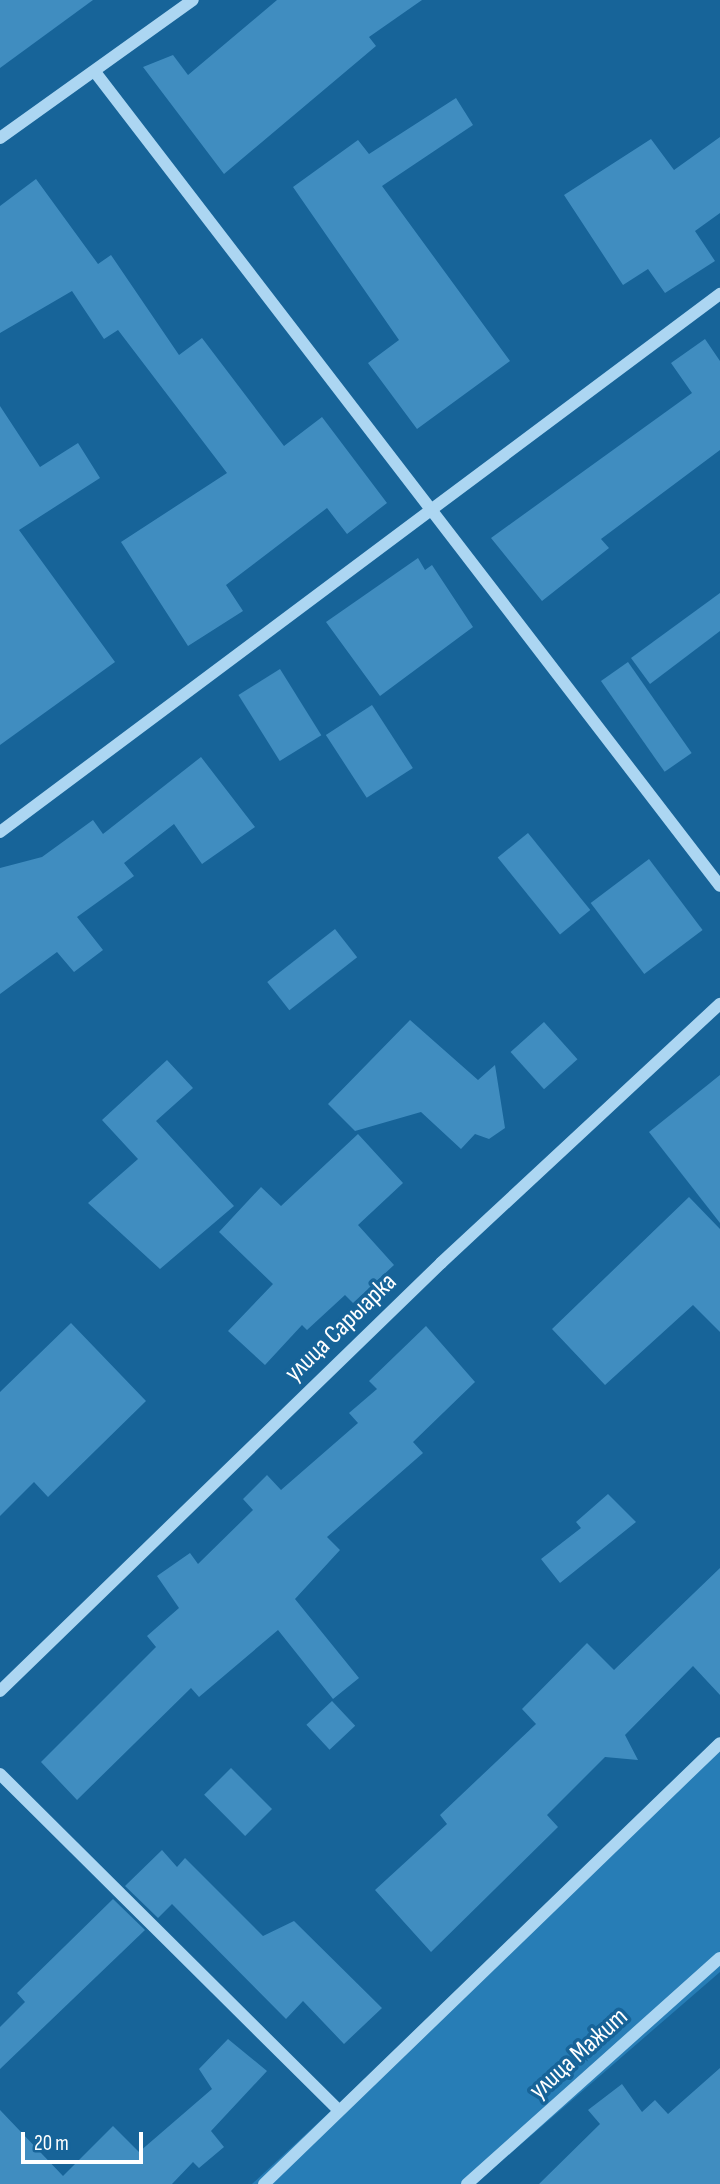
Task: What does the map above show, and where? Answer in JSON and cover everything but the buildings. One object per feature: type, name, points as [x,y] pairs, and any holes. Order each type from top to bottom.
[{"type":"street","points":[[0,138],[193,0]]},
{"type":"street","points":[[95,72],[720,886]]},
{"type":"street","points":[[0,832],[431,513],[720,294]]},
{"type":"street","name":"улица Сарыарка","points":[[0,1691],[441,1263],[720,1004]]},
{"type":"street","points":[[264,2184],[720,1743]]},
{"type":"street","points":[[0,1774],[338,2110]]},
{"type":"street","name":"улица Мажит","points":[[467,2184],[720,1958]]},
{"type":"shaded area","points":[[720,1750],[720,1972],[475,2184],[252,2184]]}]
